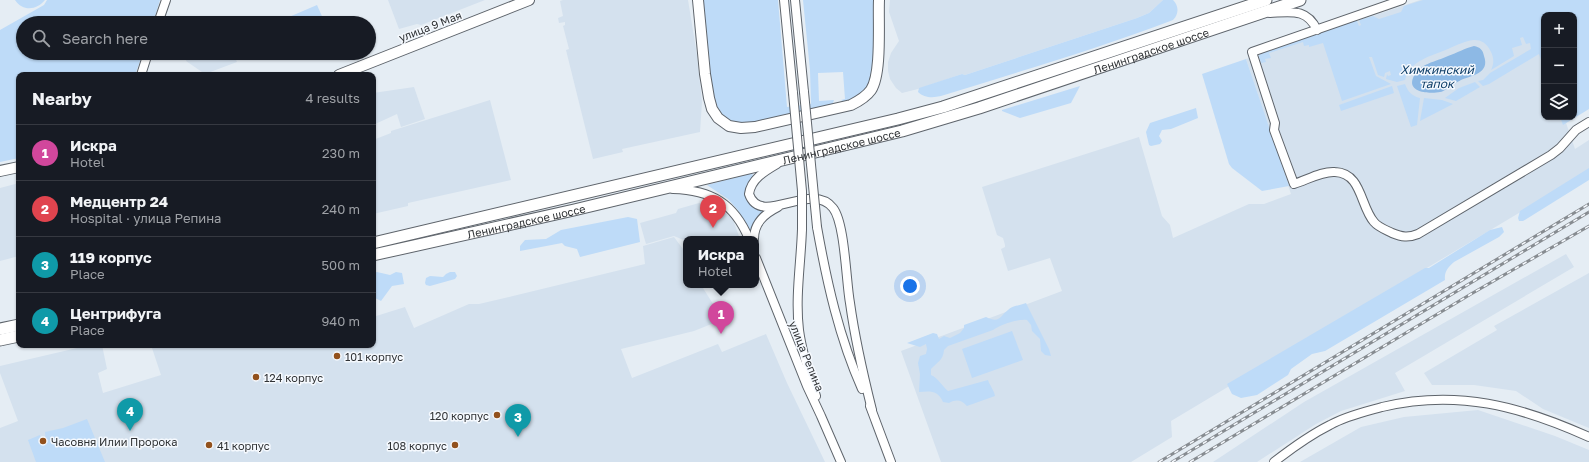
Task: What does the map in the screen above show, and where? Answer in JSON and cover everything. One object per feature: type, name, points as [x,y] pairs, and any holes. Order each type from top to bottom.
[{"type":"highway","name":"Ленинградское шоссе","points":[[376,243],[898,119],[949,105],[1266,0]]},
{"type":"highway","name":"Ленинградское шоссе","points":[[376,254],[574,210],[902,131],[979,108],[1300,0]]},
{"type":"highway","points":[[0,329],[16,326]]},
{"type":"highway","points":[[0,340],[16,337]]},
{"type":"main road","name":"улица 9 Мая","points":[[347,72],[529,0]]},
{"type":"main road","points":[[698,0],[708,98],[712,109],[723,123],[729,126],[741,128],[851,105],[860,101],[866,96],[871,89],[876,76],[879,0]]},
{"type":"main road","points":[[0,171],[16,168]]},
{"type":"street","points":[[160,16],[166,0]]},
{"type":"street","points":[[784,0],[802,191],[802,229],[798,302],[799,329],[802,349],[821,416]]},
{"type":"street","points":[[796,0],[817,227],[832,299],[844,343],[856,375],[872,410],[891,462]]},
{"type":"street","points":[[1402,0],[1252,52],[1275,123],[1274,130],[1294,184],[1330,172],[1339,172],[1347,175],[1356,182],[1362,201],[1373,221],[1391,233],[1407,237],[1418,234],[1551,155],[1560,148],[1576,130],[1589,122]]},
{"type":"street","points":[[1261,13],[1292,12],[1302,14],[1311,19],[1317,30]]},
{"type":"street","points":[[142,72],[146,60]]},
{"type":"street","points":[[1560,148],[1570,130],[1589,117]]},
{"type":"street","points":[[780,206],[758,206],[749,194],[752,184],[758,177],[768,169],[788,158]]},
{"type":"street","points":[[658,189],[685,190],[712,196],[722,202],[737,216],[747,236]]},
{"type":"street","points":[[754,236],[755,229],[760,220],[770,211],[780,206],[804,199],[816,199],[827,202],[831,206],[839,218],[850,302],[861,368],[872,410]]},
{"type":"street","name":"улица Репина","points":[[759,266],[806,386],[821,416],[840,462]]},
{"type":"street","points":[[1274,462],[1312,435],[1332,424],[1352,416],[1396,404],[1426,400],[1465,400],[1506,406],[1589,436]]},
{"type":"street","points":[[883,440],[887,462]]},
{"type":"shaded area","points":[[15,0],[45,0],[34,8],[26,8],[18,4]]},
{"type":"shaded area","points":[[47,0],[160,0],[155,16],[25,16],[44,5]]},
{"type":"shaded area","points":[[388,0],[485,0],[421,25],[417,24],[399,29]]},
{"type":"shaded area","points":[[688,0],[697,55],[702,102],[700,132],[622,149],[623,152],[593,159],[566,50],[569,49],[563,26],[565,25],[565,22],[559,23],[558,18],[563,16],[560,1]]},
{"type":"shaded area","points":[[703,0],[778,0],[787,107],[811,104],[810,70],[803,0],[875,0],[873,58],[871,80],[868,87],[856,99],[846,103],[841,100],[845,99],[843,72],[818,73],[819,101],[834,100],[832,106],[747,124],[739,124],[729,120],[720,113],[714,92]]},
{"type":"shaded area","points":[[890,0],[1163,0],[1149,13],[1137,18],[965,75],[962,74],[902,93],[896,88],[890,79],[888,71],[888,62],[891,53],[899,41],[889,12]]},
{"type":"shaded area","points":[[1163,0],[1173,0],[1177,7],[1177,13],[1173,20],[1028,69],[941,96],[929,97],[918,92],[919,88],[962,74],[965,75],[1137,18],[1149,13]]},
{"type":"shaded area","points":[[1420,0],[1478,0],[1528,8],[1541,47],[1541,120],[1565,120],[1575,149],[1589,140],[1589,171],[1171,421],[1172,437],[1131,462],[941,462],[901,351],[1062,291],[1050,258],[1008,271],[1001,249],[1005,247],[1003,238],[997,235],[982,187],[1139,137],[1162,216],[1170,225],[1173,238],[1249,204],[1264,204],[1291,194],[1246,59]]},
{"type":"shaded area","points":[[1423,0],[1589,0],[1589,109],[1577,116],[1577,12],[1541,12],[1541,60],[1539,54],[1489,84],[1483,86],[1478,81],[1483,80],[1490,73],[1531,49],[1530,43],[1526,44],[1523,37],[1520,38],[1522,45],[1512,48],[1514,56],[1491,70],[1493,59],[1487,46],[1477,40],[1471,40],[1422,60],[1412,68],[1405,80],[1397,82],[1386,79],[1387,74],[1388,76],[1391,75],[1390,71],[1385,73],[1384,77],[1378,75],[1372,57],[1369,57],[1376,76],[1391,84],[1342,101],[1323,43],[1309,47],[1309,45],[1304,46],[1303,42],[1269,53],[1271,58],[1265,59],[1266,62],[1261,63],[1259,56],[1260,53],[1356,19],[1359,26],[1361,25],[1359,20],[1373,16],[1379,19],[1401,12],[1404,6]]},
{"type":"shaded area","points":[[317,5],[322,16],[291,16]]},
{"type":"shaded area","points":[[16,21],[16,60],[140,60],[136,72],[16,72],[16,159],[0,162],[0,30]]},
{"type":"shaded area","points":[[1246,59],[1289,186],[1262,191],[1229,164],[1202,74]]},
{"type":"shaded area","points":[[236,60],[237,62],[210,72],[202,72],[186,61]]},
{"type":"shaded area","points":[[1475,82],[1480,87],[1456,101],[1445,98],[1459,88]]},
{"type":"shaded area","points":[[1405,84],[1411,93],[1420,98],[1417,125],[1411,127],[1397,86]]},
{"type":"shaded area","points":[[1080,86],[1071,103],[1020,118],[1002,111],[1002,110]]},
{"type":"shaded area","points":[[1392,86],[1394,93],[1341,111],[1339,105]]},
{"type":"shaded area","points":[[414,87],[425,119],[401,127],[397,114],[376,124],[376,93]]},
{"type":"shaded area","points":[[1424,98],[1442,100],[1453,104],[1420,121]]},
{"type":"shaded area","points":[[490,100],[511,180],[408,203],[408,206],[376,213],[376,139],[391,133],[391,131]]},
{"type":"shaded area","points":[[1196,108],[1198,118],[1171,129],[1162,130],[1159,136],[1162,141],[1160,144],[1149,145],[1146,132],[1150,123]]},
{"type":"shaded area","points":[[1561,120],[1571,120],[1563,125]]},
{"type":"shaded area","points":[[1589,168],[1589,180],[1523,221],[1519,221],[1518,218],[1520,211]]},
{"type":"shaded area","points":[[752,173],[753,176],[747,187],[748,200],[752,207],[765,211],[751,232],[737,209],[728,199],[707,185]]},
{"type":"shaded area","points":[[16,184],[16,257],[0,261],[0,188]]},
{"type":"shaded area","points":[[699,203],[725,213],[732,217],[739,236],[683,236],[683,240],[674,236],[646,244],[640,223],[676,213],[678,209]]},
{"type":"shaded area","points":[[628,217],[637,219],[640,242],[580,257],[577,249],[565,246],[562,243],[520,251],[520,246],[525,240],[546,239],[561,230]]},
{"type":"shaded area","points":[[1502,227],[1504,232],[1499,237],[1454,262],[1446,272],[1445,280],[1325,351],[1312,354],[1291,369],[1288,375],[1257,395],[1241,398],[1232,394],[1227,384],[1425,268],[1429,268],[1490,230]]},
{"type":"shaded area","points":[[674,237],[683,249],[683,288],[703,288],[715,307],[719,321],[694,331],[621,349],[632,378],[718,344],[722,352],[766,334],[787,383],[825,462],[0,462],[0,428],[18,421],[0,373],[0,366],[77,348],[103,348],[107,369],[98,373],[103,393],[161,375],[152,348],[376,348],[376,316],[405,307],[414,328],[469,304],[479,304],[645,264],[643,246]]},
{"type":"shaded area","points":[[1566,254],[1574,267],[1395,373],[1405,391],[1341,411],[1316,424],[1257,462],[1213,462],[1304,402]]},
{"type":"shaded area","points":[[376,272],[390,275],[396,272],[402,273],[404,284],[392,286],[381,301],[376,298]]},
{"type":"shaded area","points":[[450,272],[455,272],[457,276],[455,279],[430,286],[426,285],[425,283],[426,278],[430,276],[443,277]]},
{"type":"shaded area","points":[[1589,273],[1589,428],[1543,409],[1516,391],[1474,385],[1432,385],[1424,373],[1497,330],[1494,326]]},
{"type":"shaded area","points":[[1026,303],[1051,356],[1045,355],[1041,351],[1040,339],[1032,331],[1031,325],[1027,320],[1009,322],[993,330],[948,346],[944,350],[941,359],[931,369],[931,375],[936,378],[948,391],[988,380],[995,396],[967,406],[963,402],[959,401],[949,403],[943,402],[939,395],[933,392],[919,392],[920,374],[918,363],[920,356],[926,354],[926,344],[920,347],[907,343],[933,333],[937,334],[939,339],[944,336],[950,338],[960,333],[964,328],[964,325],[986,317],[994,320],[997,319],[1010,309]]},
{"type":"shaded area","points":[[1012,331],[1023,360],[972,378],[962,349]]},
{"type":"shaded area","points":[[1478,410],[1555,436],[1589,450],[1589,462],[1300,462],[1361,427],[1404,417]]},
{"type":"shaded area","points":[[87,419],[105,462],[36,462],[28,440],[40,435],[41,444],[46,444],[45,432],[63,428]]},
{"type":"water","name":"Химкинский тапок","points":[[1474,46],[1480,48],[1484,54],[1485,66],[1483,70],[1475,75],[1461,80],[1441,92],[1431,93],[1417,90],[1413,87],[1413,78],[1419,69]]},
{"type":"railway","points":[[1159,462],[1589,204]]},
{"type":"railway","points":[[1172,462],[1589,212]]},
{"type":"railway","points":[[1190,462],[1471,294],[1589,226]]},
{"type":"place","name":"Медцентр 24","points":[[713,228]]},
{"type":"place","name":"Искра","points":[[721,334]]},
{"type":"place","name":"101 корпус","points":[[337,356]]},
{"type":"place","name":"124 корпус","points":[[256,377]]},
{"type":"place","name":"120 корпус","points":[[497,415]]},
{"type":"place","name":"Центрифуга","points":[[130,431]]},
{"type":"place","name":"119 корпус","points":[[518,437]]},
{"type":"place","name":"Часовня Илии Пророка","points":[[43,441]]},
{"type":"place","name":"41 корпус","points":[[209,445]]},
{"type":"place","name":"108 корпус","points":[[455,445]]}]
